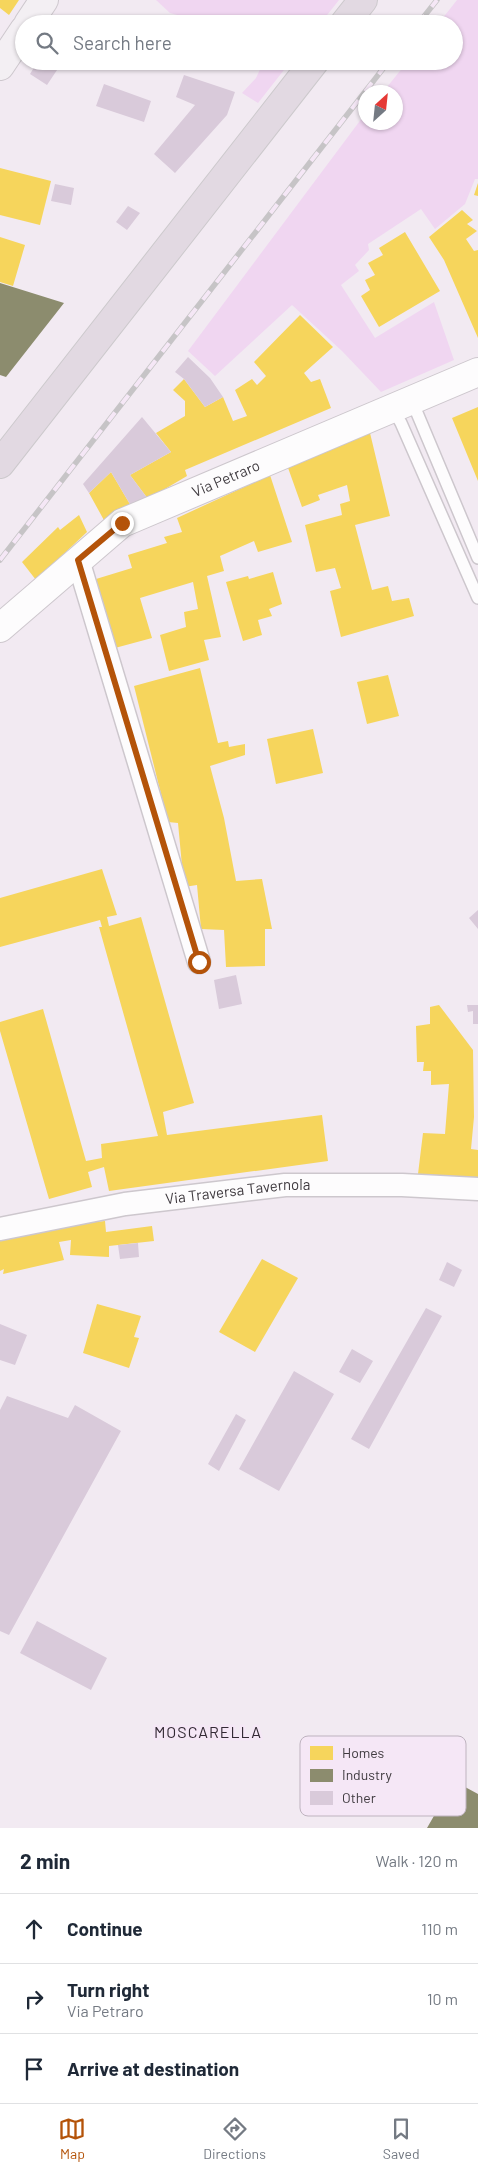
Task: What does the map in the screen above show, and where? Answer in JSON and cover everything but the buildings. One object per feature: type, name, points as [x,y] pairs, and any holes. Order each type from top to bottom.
[{"type":"highway","points":[[351,15],[363,0]]},
{"type":"highway","points":[[0,464],[308,70]]},
{"type":"main road","points":[[34,15],[44,0]]},
{"type":"main road","points":[[0,66],[15,44]]},
{"type":"street","name":"Via Petraro","points":[[0,628],[122,523],[478,372]]},
{"type":"street","points":[[78,560],[199,962]]},
{"type":"street","name":"Via Traversa Tavernola","points":[[0,1229],[125,1204],[284,1185],[402,1185],[478,1189]]},
{"type":"lane","points":[[402,405],[478,558]]},
{"type":"lane","points":[[402,405],[478,598]]},
{"type":"shaded area","points":[[156,0],[339,0],[327,15],[177,15],[170,13]]},
{"type":"shaded area","points":[[457,0],[478,0],[478,179],[475,179],[465,204],[435,229],[421,209],[368,244],[369,250],[355,265],[359,271],[341,285],[375,338],[434,302],[454,360],[381,392],[342,351],[292,305],[215,376],[188,351],[358,123],[358,130],[403,130],[403,85],[389,85],[401,70],[463,70],[463,15],[445,15]]},
{"type":"shaded area","points":[[260,70],[284,70],[258,103],[242,93],[256,78]]},
{"type":"railway","points":[[425,15],[437,0]]},
{"type":"railway","points":[[0,560],[382,70]]},
{"type":"district","name":"MOSCARELLA","points":[[208,1732]]},
{"type":"route","points":[[122,523],[78,560],[199,962]]}]
